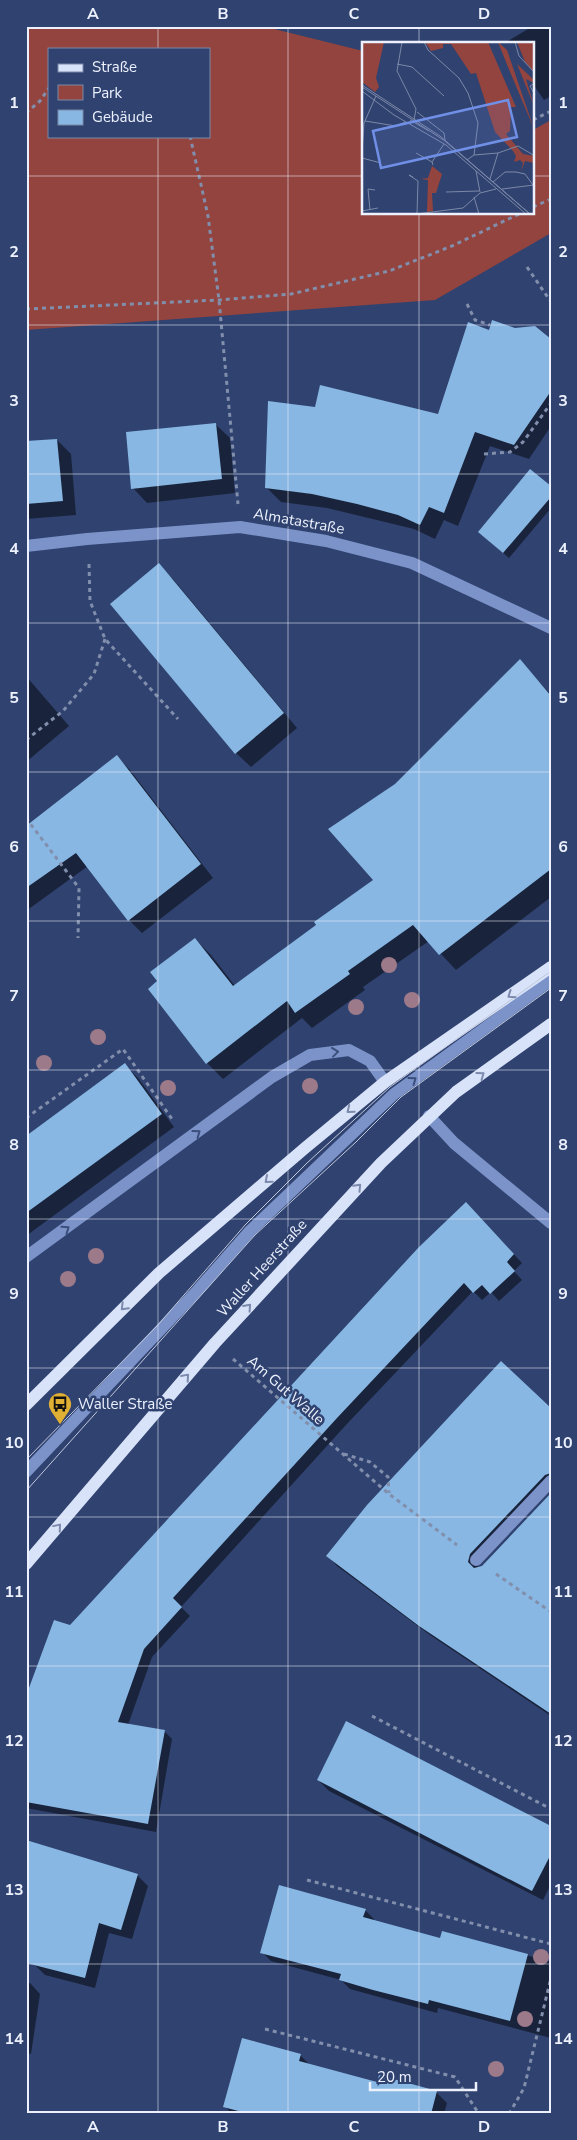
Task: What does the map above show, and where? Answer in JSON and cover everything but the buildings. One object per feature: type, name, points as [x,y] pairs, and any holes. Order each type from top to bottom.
[{"type":"main road","points":[[26,1405],[159,1273],[305,1148],[385,1082],[551,967]]},
{"type":"main road","name":"Waller Heerstraße","points":[[26,1564],[215,1343],[381,1162],[456,1092],[551,1024]]},
{"type":"street","name":"Almatastraße","points":[[26,546],[87,538],[240,527],[326,541],[412,563],[551,628]]},
{"type":"street","points":[[26,1472],[197,1291],[250,1231],[394,1094],[551,980]]},
{"type":"street","points":[[26,1257],[272,1078],[310,1055],[349,1050],[370,1062],[385,1082]]},
{"type":"street","points":[[376,1112],[390,1087],[406,1067]]},
{"type":"street","points":[[429,1116],[454,1143],[551,1222]]},
{"type":"street","points":[[476,1560],[551,1481]]},
{"type":"path","points":[[26,113],[40,101],[48,89]]},
{"type":"path","points":[[534,120],[551,111]]},
{"type":"path","points":[[190,138],[208,216],[219,300],[240,527]]},
{"type":"path","points":[[534,207],[551,199]]},
{"type":"path","points":[[26,309],[219,300],[291,294],[389,271],[452,246],[517,215]]},
{"type":"path","points":[[527,268],[551,302]]},
{"type":"path","points":[[467,304],[474,320],[490,325]]},
{"type":"path","points":[[484,454],[510,452],[524,442],[551,403]]},
{"type":"path","points":[[87,538],[90,601],[105,639],[178,719]]},
{"type":"path","points":[[26,740],[63,711],[94,674],[105,639]]},
{"type":"path","points":[[26,818],[79,888],[78,938]]},
{"type":"path","points":[[26,1118],[123,1049],[168,1114]]},
{"type":"path","name":"Am Gut Walle","points":[[215,1343],[389,1494],[388,1477],[370,1462],[343,1454]]},
{"type":"path","points":[[372,1716],[551,1809]]},
{"type":"path","points":[[307,1880],[551,1944]]},
{"type":"path","points":[[509,2114],[524,2088],[551,1978]]},
{"type":"path","points":[[265,2029],[455,2077],[478,2114]]},
{"type":"green space","points":[[26,26],[262,26],[362,51],[362,215],[534,215],[534,129],[551,120],[551,233],[435,300],[26,330]]},
{"type":"tram line","points":[[26,1460],[157,1326],[246,1224],[307,1163],[390,1087],[551,971]]},
{"type":"tram line","points":[[26,1491],[255,1235],[356,1142],[401,1097],[551,988]]},
{"type":"place","name":"Waller Straße","points":[[60,1425]]}]
